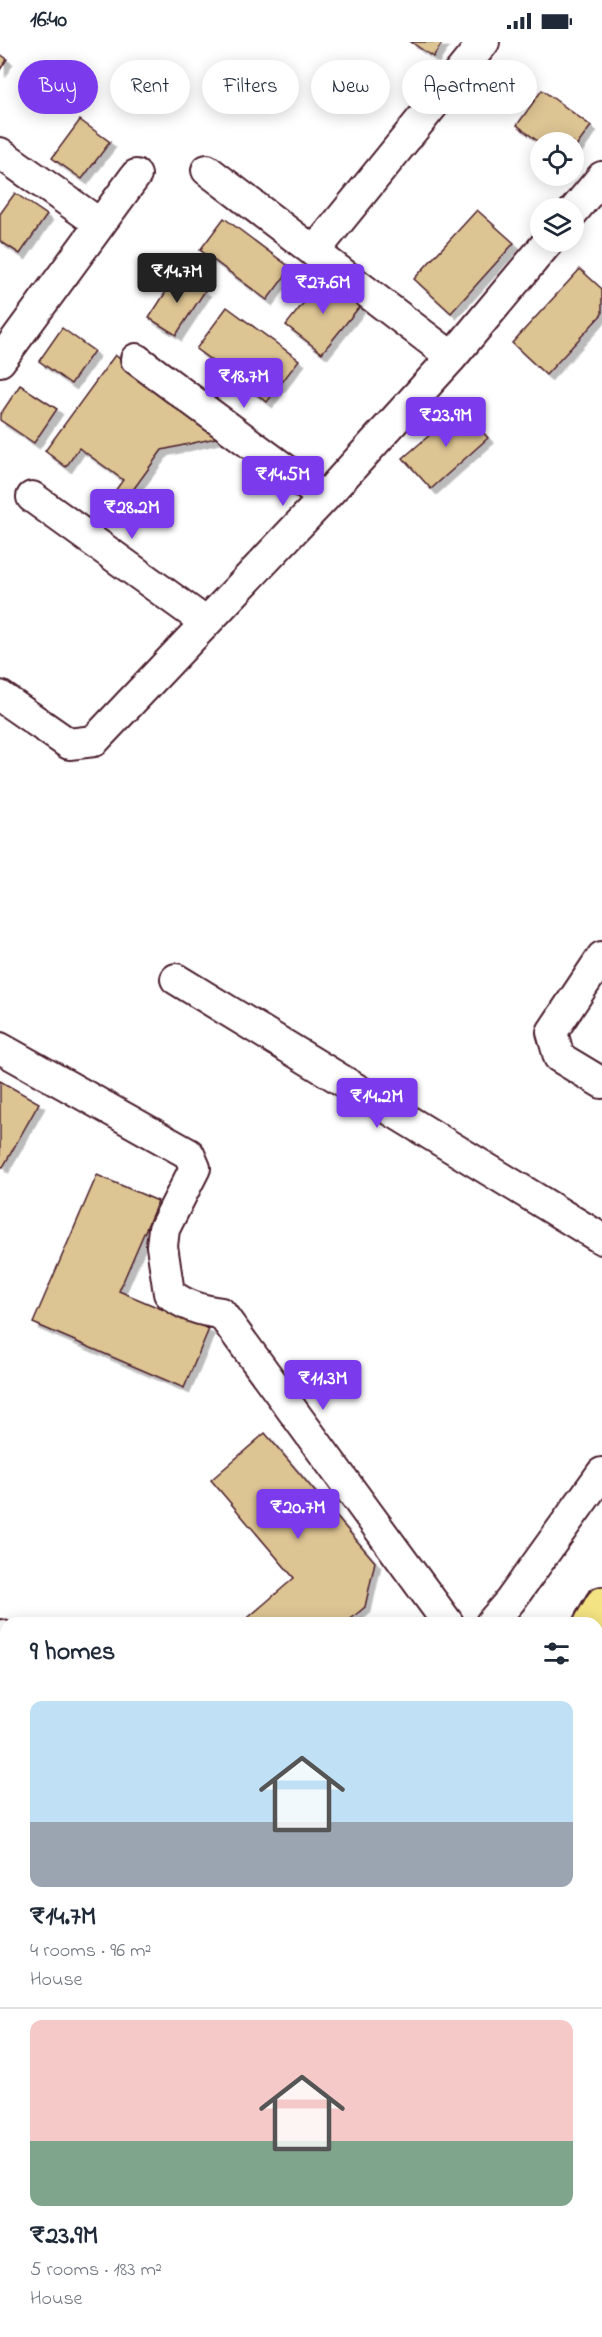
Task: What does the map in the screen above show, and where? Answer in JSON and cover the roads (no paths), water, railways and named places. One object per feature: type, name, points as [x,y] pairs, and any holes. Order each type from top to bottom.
[{"type":"highway","points":[[594,1617],[602,1604]]},
{"type":"street","points":[[314,252],[484,42]]},
{"type":"street","points":[[0,153],[100,224]]},
{"type":"street","points":[[207,170],[452,357]]},
{"type":"street","points":[[0,361],[136,174]]},
{"type":"street","points":[[584,199],[602,177]]},
{"type":"street","points":[[0,696],[69,744],[94,741],[324,498],[452,357],[540,252]]},
{"type":"street","points":[[136,359],[324,498]]},
{"type":"street","points":[[32,497],[205,622]]},
{"type":"street","points":[[602,957],[552,1032],[559,1057],[602,1083]]},
{"type":"street","points":[[176,979],[602,1239]]},
{"type":"street","points":[[0,1048],[189,1154],[195,1168],[164,1229],[162,1246],[169,1293],[178,1301],[221,1313],[444,1617]]},
{"type":"street","points":[[496,1617],[602,1473]]}]
